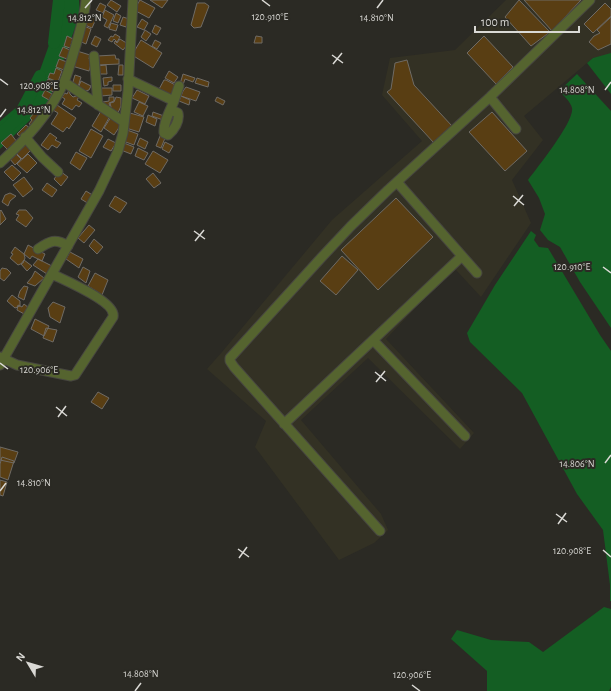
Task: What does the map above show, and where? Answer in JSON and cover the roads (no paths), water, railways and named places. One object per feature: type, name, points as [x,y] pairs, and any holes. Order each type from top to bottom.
[{"type":"street","points":[[0,163],[26,137],[48,110],[64,82],[83,19],[86,0]]},
{"type":"street","points":[[52,274],[95,297],[112,309],[114,314],[114,317],[75,375],[71,376],[1,360],[68,246],[111,168],[118,151],[123,133],[128,91],[133,0]]},
{"type":"street","points":[[380,531],[234,367],[230,361],[230,358],[321,258],[397,182],[490,98],[590,0]]},
{"type":"street","points":[[94,56],[98,105]]},
{"type":"street","points":[[128,79],[172,105],[179,86]]},
{"type":"street","points":[[64,82],[124,122]]},
{"type":"street","points":[[490,98],[516,129]]},
{"type":"street","points":[[26,137],[42,157],[58,172]]},
{"type":"street","points":[[397,182],[477,273]]},
{"type":"street","points":[[38,249],[47,243],[54,241],[60,241],[68,246]]},
{"type":"street","points":[[284,424],[461,256]]},
{"type":"street","points":[[373,340],[465,436]]},
{"type":"waterway","points":[[54,43],[59,0]]},
{"type":"waterway","points":[[0,134],[18,118],[40,76]]}]
